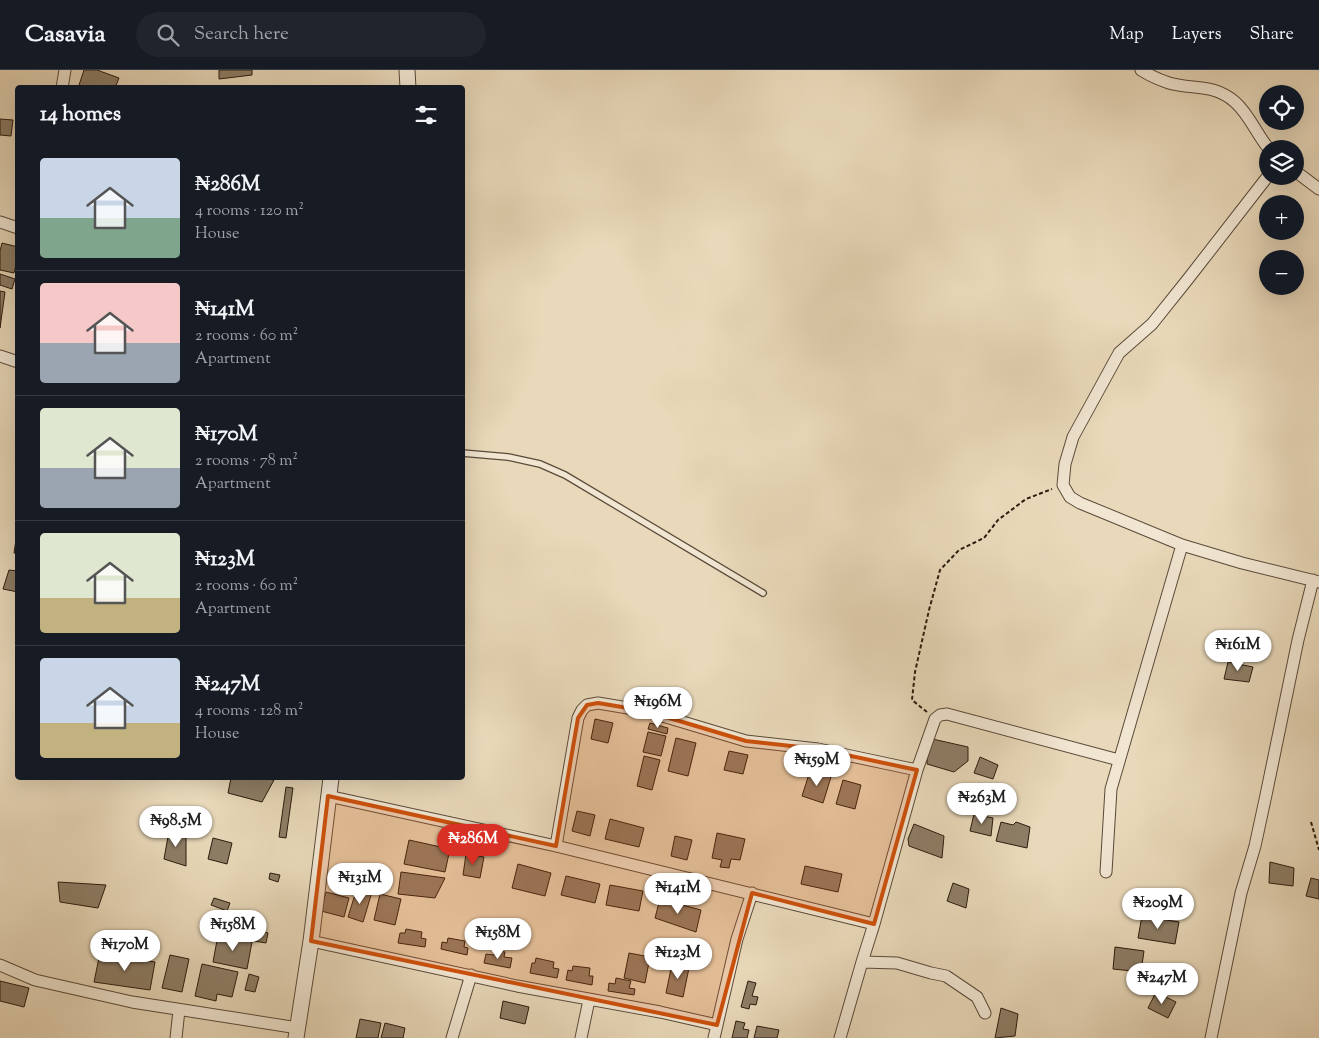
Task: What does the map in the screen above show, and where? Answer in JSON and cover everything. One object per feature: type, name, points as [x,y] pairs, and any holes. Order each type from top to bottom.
[{"type":"street","points":[[62,85],[65,70]]},
{"type":"street","points":[[408,70],[408,85]]},
{"type":"street","points":[[1141,70],[1170,83],[1213,89],[1226,96],[1236,103],[1261,140]]},
{"type":"street","points":[[1304,178],[1319,190]]},
{"type":"street","points":[[1211,1038],[1239,902],[1258,829],[1298,640],[1316,581],[1242,563],[1182,545],[1080,503],[1070,497],[1063,485],[1065,464],[1074,437],[1119,353],[1152,324],[1261,185]]},
{"type":"street","points":[[0,222],[15,227]]},
{"type":"street","points":[[0,356],[15,361]]},
{"type":"street","points":[[1106,872],[1111,789],[1182,545]]},
{"type":"street","points":[[556,846],[578,718],[582,710],[587,706],[598,703],[646,710],[746,741],[818,748],[917,770]]},
{"type":"street","points":[[840,1038],[917,770],[935,719],[940,715],[947,714],[1119,760]]},
{"type":"street","points":[[0,965],[35,980],[132,1002],[297,1033],[311,941],[331,780]]},
{"type":"street","points":[[328,796],[556,846],[874,924]]},
{"type":"street","points":[[714,1038],[737,938],[752,893]]},
{"type":"street","points":[[311,941],[471,976],[660,1012],[717,1025]]},
{"type":"street","points":[[862,962],[897,963],[946,976],[977,997],[985,1013]]},
{"type":"street","points":[[452,1038],[471,976]]},
{"type":"street","points":[[581,1038],[589,1000]]},
{"type":"street","points":[[176,1038],[179,1010]]},
{"type":"lane","points":[[465,453],[508,457],[540,464],[565,475],[763,593]]},
{"type":"path","points":[[935,719],[912,700],[915,672],[940,570],[959,550],[984,538],[998,520],[1026,499],[1063,485]]},
{"type":"path","points":[[1311,822],[1319,850]]},
{"type":"highlighted area","points":[[598,703],[646,711],[746,741],[818,749],[917,770],[874,924],[752,893],[717,1025],[311,941],[328,796],[556,846],[578,718],[587,705]]},
{"type":"building","points":[[84,70],[97,70],[119,78],[116,85],[79,85]]},
{"type":"building","points":[[219,70],[252,70],[252,75],[219,79]]},
{"type":"building","points":[[0,119],[13,120],[11,136],[0,135]]},
{"type":"building","points":[[2,243],[15,246],[14,273],[0,270]]},
{"type":"building","points":[[0,274],[15,279],[12,289],[0,285]]},
{"type":"building","points":[[0,291],[5,292],[0,328]]},
{"type":"building","points":[[9,570],[15,571],[15,591],[3,589]]},
{"type":"building","points":[[1228,662],[1253,667],[1249,682],[1224,679]]},
{"type":"building","points":[[595,719],[613,723],[608,743],[591,739]]},
{"type":"building","points":[[650,723],[668,728],[667,734],[648,729]]},
{"type":"building","points":[[648,732],[666,736],[661,756],[643,752]]},
{"type":"building","points":[[676,738],[696,743],[688,776],[668,771]]},
{"type":"building","points":[[928,738],[968,747],[968,761],[954,772],[927,764]]},
{"type":"building","points":[[729,751],[748,755],[743,774],[724,770]]},
{"type":"building","points":[[644,756],[660,760],[652,790],[637,786]]},
{"type":"building","points":[[980,757],[998,765],[993,779],[974,773]]},
{"type":"building","points":[[810,771],[831,777],[823,803],[802,796]]},
{"type":"building","points":[[231,780],[274,780],[262,802],[228,793]]},
{"type":"building","points":[[843,780],[861,785],[855,809],[836,804]]},
{"type":"building","points":[[286,787],[293,788],[286,838],[279,837]]},
{"type":"building","points":[[577,811],[595,815],[590,836],[572,831]]},
{"type":"building","points":[[974,814],[993,818],[991,836],[970,831]]},
{"type":"building","points":[[610,819],[644,828],[639,847],[605,839]]},
{"type":"building","points":[[1001,822],[1013,825],[1016,822],[1030,827],[1027,848],[996,841]]},
{"type":"building","points":[[914,824],[944,836],[942,858],[909,846],[908,839]]},
{"type":"building","points":[[169,831],[186,835],[186,866],[164,859]]},
{"type":"building","points":[[717,833],[745,839],[740,860],[731,859],[729,868],[720,867],[722,860],[712,858]]},
{"type":"building","points":[[675,836],[692,840],[687,860],[671,856]]},
{"type":"building","points":[[213,838],[232,843],[227,864],[208,859]]},
{"type":"building","points":[[409,840],[450,849],[445,872],[404,864]]},
{"type":"building","points":[[466,854],[484,857],[480,878],[463,875]]},
{"type":"building","points":[[1270,862],[1294,868],[1293,886],[1269,883]]},
{"type":"building","points":[[518,864],[551,873],[545,896],[512,888]]},
{"type":"building","points":[[805,866],[842,874],[838,892],[801,884]]},
{"type":"building","points":[[401,872],[445,878],[435,898],[398,894]]},
{"type":"building","points":[[270,873],[280,875],[278,882],[269,879]]},
{"type":"building","points":[[566,876],[600,884],[595,903],[561,895]]},
{"type":"building","points":[[1311,878],[1319,880],[1319,899],[1306,896]]},
{"type":"building","points":[[58,882],[106,885],[98,908],[60,902]]},
{"type":"building","points":[[953,883],[969,889],[966,908],[947,901]]},
{"type":"building","points":[[610,885],[643,891],[639,911],[606,905]]},
{"type":"building","points":[[357,888],[372,892],[363,922],[348,917]]},
{"type":"building","points":[[326,892],[349,898],[344,917],[321,911]]},
{"type":"building","points":[[380,894],[401,899],[395,925],[374,920]]},
{"type":"building","points":[[214,898],[230,903],[227,911],[211,905]]},
{"type":"building","points":[[660,899],[701,910],[696,932],[655,918]]},
{"type":"building","points":[[232,912],[253,917],[247,939],[226,934]]},
{"type":"building","points":[[1142,916],[1179,922],[1175,944],[1138,938]]},
{"type":"building","points":[[406,929],[422,932],[421,938],[426,939],[425,947],[398,943],[400,933],[405,933]]},
{"type":"building","points":[[257,930],[268,933],[266,943],[254,941]]},
{"type":"building","points":[[218,935],[252,942],[247,969],[213,962]]},
{"type":"building","points":[[448,938],[465,941],[464,947],[468,948],[467,955],[441,949],[442,942],[447,943]]},
{"type":"building","points":[[1115,947],[1144,951],[1141,972],[1113,969]]},
{"type":"building","points":[[495,950],[505,952],[504,957],[512,958],[510,968],[484,963],[486,954],[494,955]]},
{"type":"building","points":[[100,953],[155,962],[150,990],[94,982]]},
{"type":"building","points":[[629,953],[650,957],[645,983],[624,978]]},
{"type":"building","points":[[170,955],[189,959],[182,992],[162,988]]},
{"type":"building","points":[[536,958],[554,962],[553,968],[559,969],[557,978],[530,973],[532,963],[535,963]]},
{"type":"building","points":[[202,964],[238,972],[232,997],[217,994],[216,1001],[195,996]]},
{"type":"building","points":[[672,964],[689,968],[683,997],[666,993]]},
{"type":"building","points":[[573,966],[590,968],[589,976],[593,976],[592,985],[566,980],[568,970],[572,971]]},
{"type":"building","points":[[249,974],[259,977],[255,992],[245,990]]},
{"type":"building","points":[[616,978],[631,981],[629,988],[635,989],[634,995],[608,991],[609,983],[615,984]]},
{"type":"building","points":[[0,981],[29,988],[24,1007],[0,1001]]},
{"type":"building","points":[[748,981],[756,983],[752,996],[758,997],[756,1005],[750,1004],[749,1009],[741,1007]]},
{"type":"building","points":[[1156,992],[1176,1002],[1168,1018],[1148,1008]]},
{"type":"building","points":[[503,1001],[529,1007],[525,1024],[500,1018]]},
{"type":"building","points":[[1001,1008],[1018,1014],[1015,1036],[995,1038]]},
{"type":"building","points":[[360,1019],[381,1023],[378,1038],[356,1038]]},
{"type":"building","points":[[736,1021],[745,1023],[743,1029],[749,1030],[747,1038],[732,1038]]},
{"type":"building","points":[[385,1023],[405,1028],[403,1038],[381,1038]]},
{"type":"building","points":[[757,1026],[779,1030],[777,1038],[754,1038]]}]
